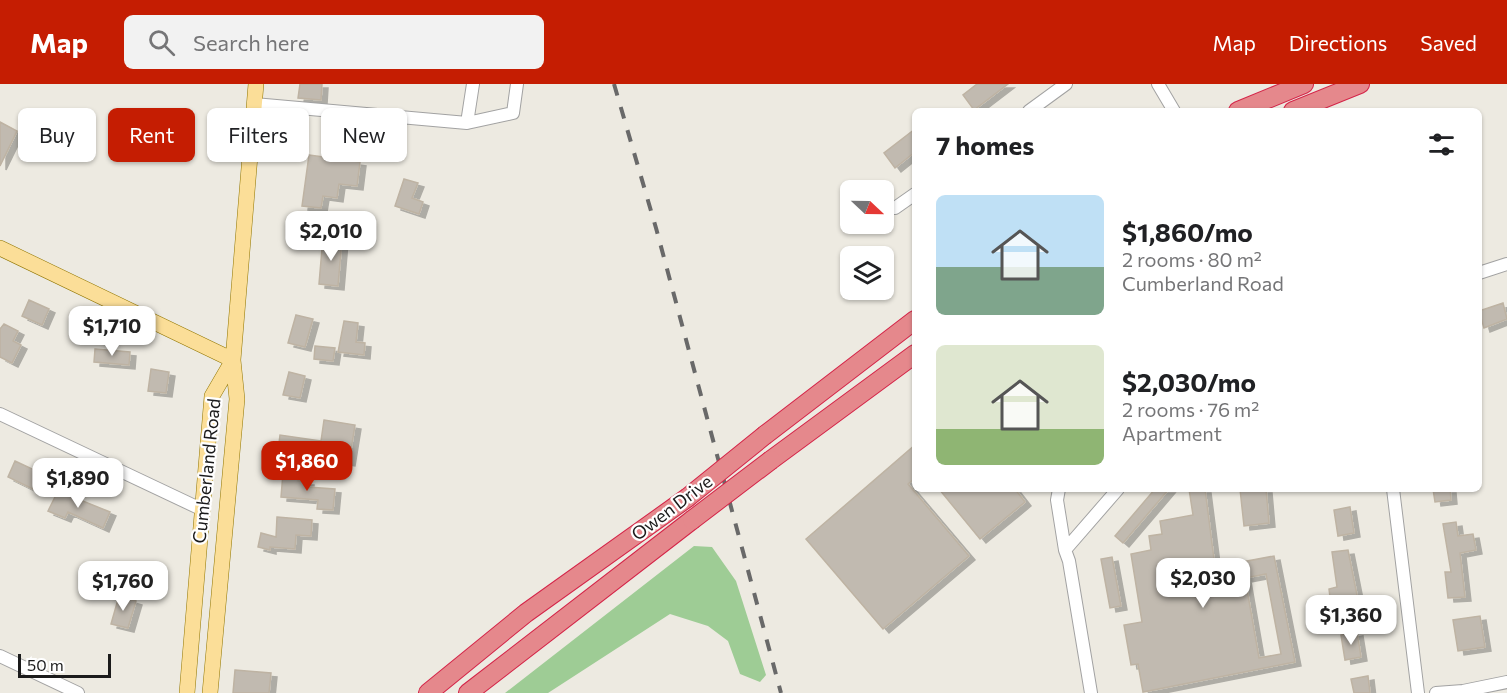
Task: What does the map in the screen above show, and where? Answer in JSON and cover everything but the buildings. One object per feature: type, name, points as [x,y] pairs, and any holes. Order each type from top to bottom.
[{"type":"highway","points":[[1245,108],[1304,84]]},
{"type":"highway","points":[[1273,108],[1317,90],[1321,84]]},
{"type":"highway","points":[[1300,108],[1360,84]]},
{"type":"highway","name":"Owen Drive","points":[[428,693],[526,613],[687,498],[912,322]]},
{"type":"highway","name":"Owen Drive","points":[[468,693],[771,460],[912,356]]},
{"type":"main road","name":"Cumberland Road","points":[[210,693],[237,399],[233,360],[256,84]]},
{"type":"main road","points":[[0,248],[233,360]]},
{"type":"main road","name":"Cumberland Road","points":[[187,693],[212,396],[233,360]]},
{"type":"street","points":[[467,123],[473,84]]},
{"type":"street","points":[[254,104],[467,123],[513,113],[517,84]]},
{"type":"street","points":[[1033,108],[1066,84]]},
{"type":"street","points":[[1158,84],[1172,108]]},
{"type":"street","points":[[895,208],[912,196]]},
{"type":"street","points":[[1482,272],[1507,264]]},
{"type":"street","points":[[0,414],[202,510]]},
{"type":"street","points":[[1058,492],[1057,500],[1065,550],[1069,561],[1091,693]]},
{"type":"street","points":[[1065,550],[1115,492]]},
{"type":"street","points":[[1393,492],[1418,693]]},
{"type":"street","points":[[0,656],[78,693]]},
{"type":"street","points":[[1436,693],[1463,691],[1507,682]]},
{"type":"green space","points":[[694,546],[712,547],[736,581],[766,675],[760,682],[740,674],[728,641],[708,626],[670,614],[548,693],[505,693]]},
{"type":"railway","points":[[614,84],[656,228],[781,693]]}]
